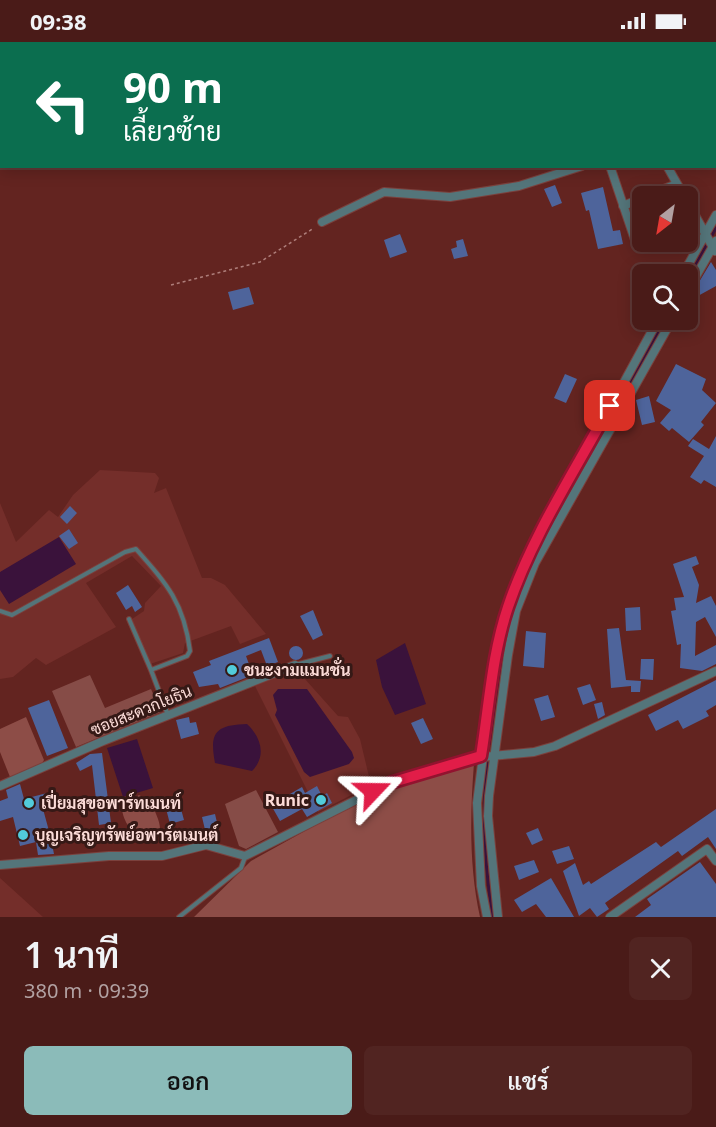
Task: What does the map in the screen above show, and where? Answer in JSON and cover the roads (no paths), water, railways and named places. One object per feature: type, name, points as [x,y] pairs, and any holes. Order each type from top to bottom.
[{"type":"street","points":[[322,222],[384,192],[450,197],[519,186],[576,168]]},
{"type":"street","points":[[611,168],[632,232]]},
{"type":"street","points":[[668,168],[677,184],[672,186]]},
{"type":"street","points":[[623,206],[632,202]]},
{"type":"street","points":[[698,269],[711,242],[716,215]]},
{"type":"street","points":[[698,220],[711,242]]},
{"type":"street","points":[[692,264],[711,242]]},
{"type":"street","points":[[487,917],[481,886],[477,803],[481,756],[496,653],[508,608],[527,560],[653,330]]},
{"type":"street","points":[[498,917],[488,816],[493,756],[516,611],[535,563],[666,330]]},
{"type":"street","name":"ซอยสะดวกโยธิน","points":[[0,786],[168,715],[295,666]]},
{"type":"street","points":[[0,865],[109,856],[162,856],[206,845],[245,856],[390,783],[481,756],[534,752],[555,746],[716,671]]},
{"type":"street","points":[[610,917],[622,914],[707,849],[716,861]]},
{"type":"lane","points":[[0,612],[12,615],[124,552],[136,549],[172,591],[189,642],[190,651],[186,656],[151,670]]},
{"type":"lane","points":[[129,619],[168,715]]},
{"type":"lane","points":[[295,666],[330,656]]},
{"type":"lane","points":[[178,917],[241,868],[245,856]]},
{"type":"waterway","points":[[696,264],[716,228]]},
{"type":"waterway","points":[[531,562],[659,330]]},
{"type":"waterway","points":[[489,744],[504,643],[522,585]]},
{"type":"waterway","points":[[487,763],[485,840],[493,917]]},
{"type":"place","name":"ชนะงามแมนชั่น","points":[[232,670]]},
{"type":"place","name":"Runic","points":[[321,800]]},
{"type":"place","name":"เปี่ยมสุขอพาร์ทเมนท์","points":[[29,803]]},
{"type":"place","name":"บุญเจริญทรัพย์อพาร์ตเมนต์","points":[[23,835]]}]
